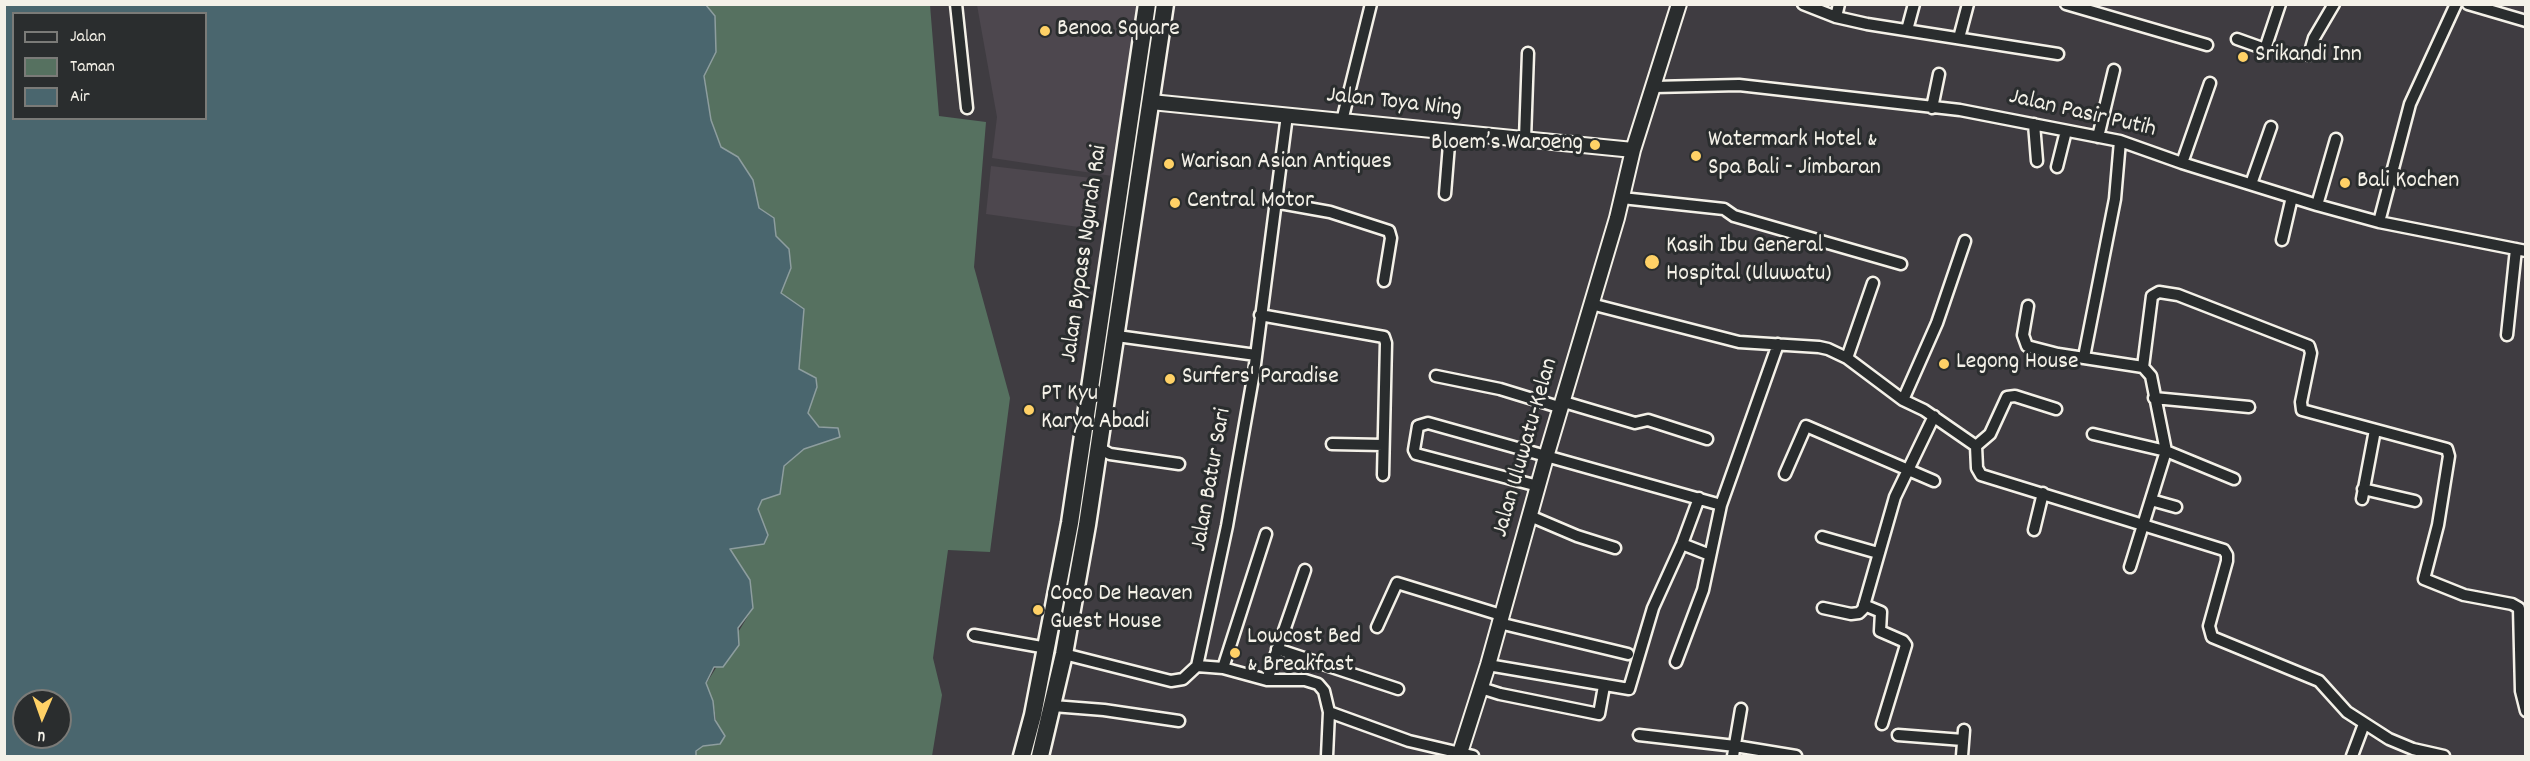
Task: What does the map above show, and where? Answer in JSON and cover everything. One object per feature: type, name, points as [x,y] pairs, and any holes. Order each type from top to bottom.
[{"type":"highway","name":"Jalan Bypass Ngurah Rai","points":[[1022,756],[1047,648],[1072,512],[1147,4]]},
{"type":"highway","name":"Jalan Bypass Ngurah Rai","points":[[1040,756],[1064,654],[1099,448],[1165,4]]},
{"type":"highway","points":[[1133,99],[1151,102]]},
{"type":"street","points":[[956,4],[967,108]]},
{"type":"street","points":[[1342,121],[1371,4]]},
{"type":"street","name":"Jalan Uluwatu-Kelan","points":[[1464,755],[1500,619],[1622,198],[1633,150],[1679,4]]},
{"type":"street","points":[[1803,4],[1836,17],[2058,54]]},
{"type":"street","points":[[1836,17],[1839,4]]},
{"type":"street","points":[[1908,30],[1914,4]]},
{"type":"street","points":[[1959,38],[1968,4]]},
{"type":"street","points":[[2066,4],[2207,45]]},
{"type":"street","points":[[2237,39],[2265,49],[2280,4]]},
{"type":"street","points":[[2309,55],[2314,38],[2334,4]]},
{"type":"street","points":[[2379,222],[2410,104],[2456,4]]},
{"type":"street","points":[[2468,4],[2526,21]]},
{"type":"street","points":[[1525,139],[1528,53]]},
{"type":"street","points":[[2098,137],[2114,70]]},
{"type":"street","points":[[1932,108],[1939,74]]},
{"type":"street","points":[[2182,163],[2210,83]]},
{"type":"street","name":"Jalan Pasir Putih","points":[[1654,87],[1739,85],[1960,110],[2120,141],[2182,163],[2379,222],[2521,250]]},
{"type":"street","name":"Jalan Toya Ning","points":[[1151,102],[1633,150]]},
{"type":"street","name":"Jalan Batur Sari","points":[[1197,666],[1229,516],[1254,372],[1274,202],[1287,115]]},
{"type":"street","points":[[2034,124],[2037,161]]},
{"type":"street","points":[[2251,184],[2271,126]]},
{"type":"street","points":[[2057,167],[2066,131]]},
{"type":"street","points":[[1445,194],[1450,132]]},
{"type":"street","points":[[2317,205],[2336,139]]},
{"type":"street","points":[[2084,357],[2115,199],[2120,141]]},
{"type":"street","points":[[2282,240],[2292,197]]},
{"type":"street","points":[[1622,198],[1724,209],[1734,216],[1901,264]]},
{"type":"street","points":[[1274,202],[1329,212],[1389,231],[1391,238],[1384,281]]},
{"type":"street","points":[[1903,400],[1937,323],[1965,241]]},
{"type":"street","points":[[2507,335],[2521,250]]},
{"type":"street","points":[[1847,358],[1873,282]]},
{"type":"street","points":[[2143,367],[2152,296],[2159,292],[2178,295],[2308,345],[2311,353],[2301,402],[2302,410],[2443,447],[2449,451],[2438,525],[2424,579],[2458,594],[2519,608],[2521,691],[2526,711]]},
{"type":"street","points":[[1592,304],[1729,340],[1819,346],[1847,358],[1903,400],[1934,416],[1976,446]]},
{"type":"street","points":[[2028,306],[2023,335],[2027,346],[2143,367],[2151,376],[2166,451],[2130,567]]},
{"type":"street","points":[[1260,315],[1384,337],[1386,343],[1383,475]]},
{"type":"street","points":[[1117,336],[1256,355]]},
{"type":"street","points":[[1676,662],[1700,597],[1721,505],[1778,344]]},
{"type":"street","points":[[1436,376],[1500,389],[1635,423],[1643,419],[1648,420],[1707,439]]},
{"type":"street","points":[[1976,446],[1990,434],[2007,397],[2014,396],[2056,409]]},
{"type":"street","points":[[2154,398],[2249,407]]},
{"type":"street","points":[[1823,608],[1854,614],[1859,613],[1864,605],[1895,497],[1934,416]]},
{"type":"street","points":[[1538,486],[1416,454],[1414,450],[1418,426],[1428,423],[1721,505]]},
{"type":"street","points":[[1785,474],[1806,426],[1934,481]]},
{"type":"street","points":[[2375,430],[2363,494],[2415,501]]},
{"type":"street","points":[[2093,434],[2166,451],[2234,479]]},
{"type":"street","points":[[1332,444],[1383,445]]},
{"type":"street","points":[[1976,446],[1977,468],[1981,475],[2226,552],[2228,561],[2209,626],[2212,637],[2319,681],[2343,709],[2398,744],[2444,756]]},
{"type":"street","points":[[1099,448],[1110,453],[1179,464]]},
{"type":"street","points":[[2034,530],[2043,493]]},
{"type":"street","points":[[1488,665],[1630,689],[1653,608],[1682,544],[1699,498]]},
{"type":"street","points":[[2151,500],[2176,507]]},
{"type":"street","points":[[1530,516],[1577,536],[1616,548]]},
{"type":"street","points":[[1223,668],[1266,534]]},
{"type":"street","points":[[1822,537],[1878,553]]},
{"type":"street","points":[[1682,544],[1710,555]]},
{"type":"street","points":[[1267,680],[1305,570]]},
{"type":"street","points":[[1377,627],[1394,585],[1398,583],[1500,619],[1628,654]]},
{"type":"street","points":[[1864,605],[1881,612],[1880,631],[1903,641],[1906,645],[1882,724]]},
{"type":"street","points":[[974,635],[1047,648]]},
{"type":"street","points":[[1277,649],[1398,688]]},
{"type":"street","points":[[1064,654],[1171,681],[1183,679],[1197,666],[1223,668],[1267,680],[1316,682],[1324,691],[1329,712],[1327,756]]},
{"type":"street","points":[[1481,688],[1599,714],[1604,686]]},
{"type":"street","points":[[1053,706],[1104,710],[1179,721]]},
{"type":"street","points":[[1734,751],[1741,708]]},
{"type":"street","points":[[1329,712],[1402,739],[1464,755]]},
{"type":"street","points":[[2352,756],[2364,724]]},
{"type":"street","points":[[1639,735],[1734,751],[1796,756]]},
{"type":"street","points":[[1898,735],[1964,735],[1962,756]]},
{"type":"shaded area","name":"Benoa Square","points":[[977,5],[1138,5],[1112,176],[992,158],[997,117]]},
{"type":"shaded area","points":[[991,166],[1100,179],[1093,229],[986,214]]},
{"type":"green space","points":[[706,5],[930,5],[939,116],[986,122],[974,267],[1010,398],[990,552],[948,550],[933,658],[942,695],[932,756],[696,756],[696,751],[703,746],[720,744],[713,701],[706,684],[753,608],[750,580],[730,549],[768,535],[758,509],[762,500],[780,494],[784,466],[804,449],[819,427],[808,412],[817,387],[816,378],[799,369],[804,310],[781,293],[791,268],[789,249],[776,237],[774,218],[759,208],[753,180],[738,157],[721,147],[711,120],[704,76],[715,52],[715,16]]},
{"type":"water","points":[[4,5],[706,5],[715,16],[716,52],[704,76],[711,120],[721,147],[738,157],[753,180],[759,208],[774,218],[776,236],[789,249],[791,268],[781,293],[804,309],[799,369],[816,378],[817,387],[808,413],[819,427],[838,428],[840,437],[804,449],[784,466],[780,494],[762,500],[758,509],[768,535],[764,544],[730,549],[750,580],[753,608],[738,628],[739,645],[723,667],[714,667],[706,683],[713,701],[715,720],[725,736],[720,744],[703,746],[696,751],[696,756],[5,756]]},
{"type":"place","name":"Benoa Square","points":[[1045,31]]},
{"type":"place","name":"Srikandi Inn","points":[[2243,57]]},
{"type":"place","name":"Bloem’s Waroeng","points":[[1595,145]]},
{"type":"place","name":"Watermark Hotel & Spa Bali - Jimbaran","points":[[1696,156]]},
{"type":"place","name":"Warisan Asian Antiques","points":[[1169,164]]},
{"type":"place","name":"Bali Kochen","points":[[2345,183]]},
{"type":"place","name":"Central Motor","points":[[1175,203]]},
{"type":"place","name":"Kasih Ibu General Hospital (Uluwatu)","points":[[1652,262]]},
{"type":"place","name":"Legong House","points":[[1944,364]]},
{"type":"place","name":"Surfers' Paradise","points":[[1170,379]]},
{"type":"place","name":"PT Kyu Karya Abadi","points":[[1029,410]]},
{"type":"place","name":"Coco De Heaven Guest House","points":[[1038,610]]},
{"type":"place","name":"Lowcost Bed & Breakfast","points":[[1235,653]]}]
